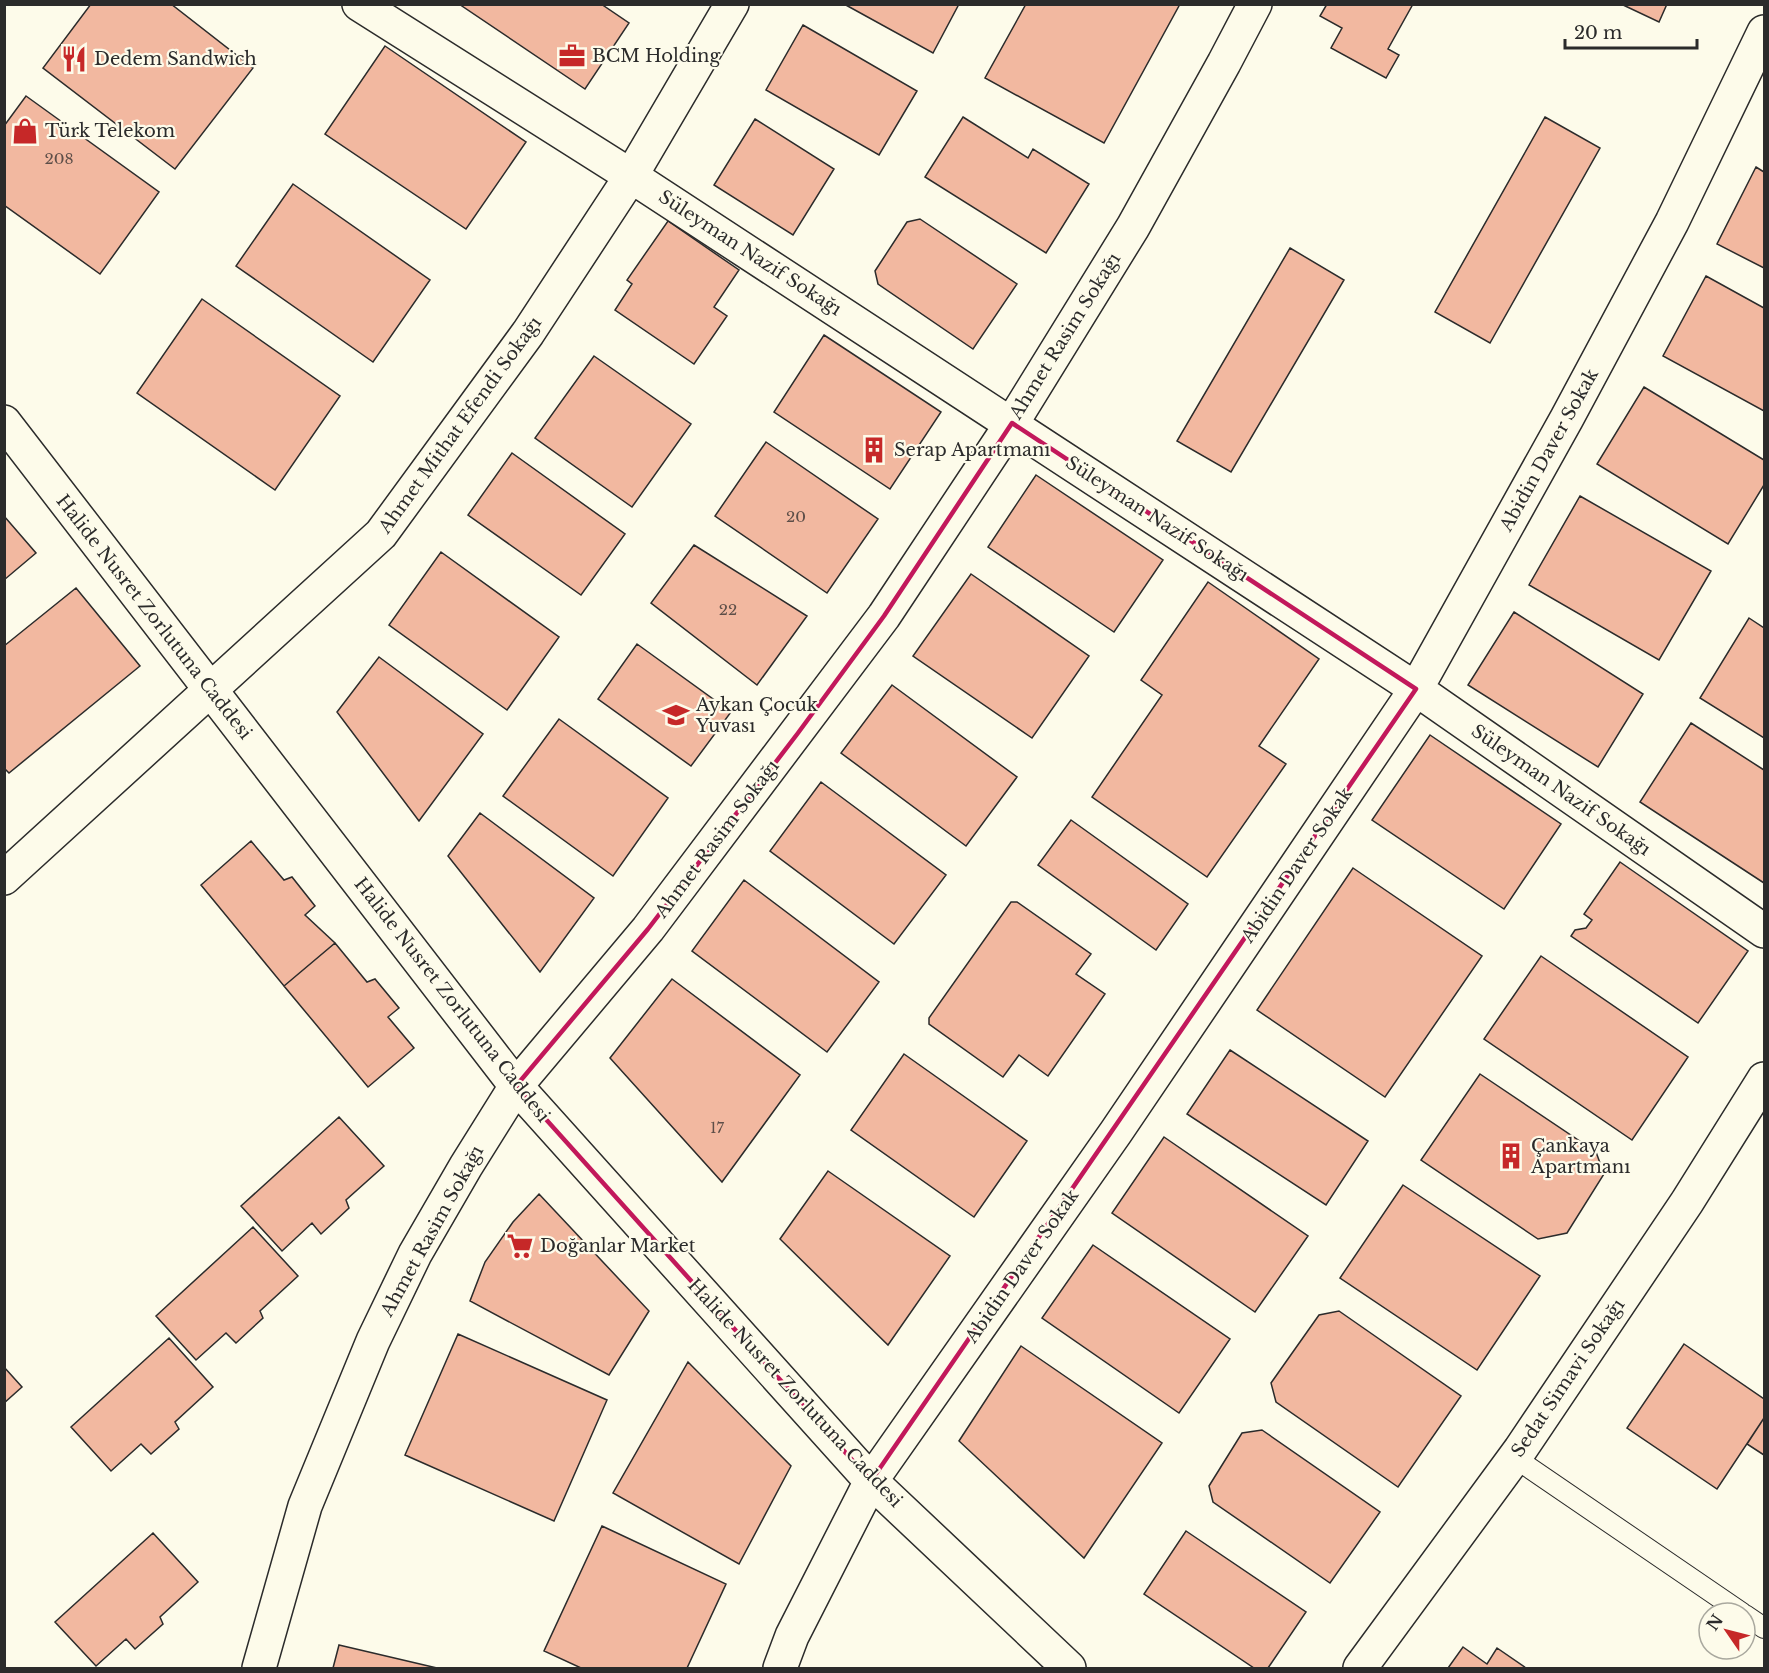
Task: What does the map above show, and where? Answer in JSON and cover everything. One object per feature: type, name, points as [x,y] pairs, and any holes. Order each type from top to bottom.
[{"type":"street","name":"Süleyman Nazif Sokağı","points":[[359,4],[631,176],[1416,689],[1764,931]]},
{"type":"street","name":"Ahmet Mithat Efendi Sokağı","points":[[4,878],[211,692],[381,534],[528,333],[631,176],[732,4]]},
{"type":"street","name":"Ahmet Rasim Sokağı","points":[[259,1668],[305,1506],[373,1341],[416,1254],[466,1166],[516,1086],[648,929],[884,616],[1012,423],[1133,227],[1255,4]]},
{"type":"street","name":"Abidin Daver Sokak","points":[[780,1668],[792,1636],[872,1481],[1116,1132],[1416,689],[1567,418],[1650,263],[1764,32]]},
{"type":"street","name":"Halide Nusret Zorlutuna Caddesi","points":[[4,422],[516,1086],[872,1481],[1069,1668]]},
{"type":"street","name":"Sedat Simavi Sokağı","points":[[1360,1668],[1515,1458],[1680,1212],[1764,1079]]},
{"type":"lane","points":[[1515,1458],[1725,1601]]},
{"type":"highlighted area","points":[[1012,423],[1416,689],[871,1481],[516,1086],[648,929],[798,733],[884,616]]},
{"type":"building","points":[[91,4],[171,4],[253,68],[175,169],[43,68]]},
{"type":"building","name":"BCM Holding","points":[[459,4],[601,4],[629,23],[585,89]]},
{"type":"building","points":[[844,4],[959,4],[933,53]]},
{"type":"building","points":[[1026,4],[1180,4],[1104,143],[985,78]]},
{"type":"building","points":[[1327,4],[1413,4],[1388,49],[1399,55],[1386,78],[1331,48],[1342,28],[1320,16]]},
{"type":"building","points":[[1621,4],[1667,4],[1659,22]]},
{"type":"building","points":[[803,25],[917,91],[879,155],[766,90]]},
{"type":"building","points":[[385,46],[526,142],[466,229],[325,134]]},
{"type":"building","points":[[26,96],[159,192],[100,274],[4,205],[4,126]]},
{"type":"building","points":[[963,117],[1028,158],[1033,149],[1089,184],[1046,253],[925,177]]},
{"type":"building","points":[[1545,117],[1600,148],[1490,343],[1435,312]]},
{"type":"building","points":[[755,119],[834,169],[793,235],[714,185]]},
{"type":"building","points":[[1756,167],[1764,172],[1764,268],[1717,244]]},
{"type":"building","points":[[293,184],[430,280],[373,362],[236,266]]},
{"type":"building","points":[[920,219],[1017,284],[973,349],[878,284],[875,271],[907,222]]},
{"type":"building","points":[[668,221],[739,270],[714,307],[727,316],[694,364],[615,310],[632,284],[627,280]]},
{"type":"building","points":[[1290,248],[1344,280],[1231,472],[1177,441]]},
{"type":"building","points":[[1706,276],[1764,308],[1764,411],[1663,356]]},
{"type":"building","points":[[202,299],[340,396],[275,490],[137,393]]},
{"type":"building","name":"Serap Apartmanı","points":[[824,335],[941,412],[890,489],[774,412]]},
{"type":"building","points":[[594,356],[691,424],[632,507],[535,438]]},
{"type":"building","points":[[1644,387],[1764,460],[1764,485],[1728,544],[1597,464]]},
{"type":"building","points":[[766,442],[878,519],[827,593],[715,516]]},
{"type":"building","points":[[512,453],[625,534],[581,595],[468,515]]},
{"type":"building","points":[[1036,475],[1163,560],[1114,632],[988,547]]},
{"type":"building","points":[[1580,496],[1711,571],[1659,660],[1529,585]]},
{"type":"building","points":[[4,516],[36,553],[4,580]]},
{"type":"building","points":[[694,545],[807,616],[757,685],[651,603]]},
{"type":"building","points":[[441,552],[559,637],[507,710],[389,625]]},
{"type":"building","points":[[971,574],[1089,656],[1032,738],[913,656]]},
{"type":"building","points":[[1208,582],[1319,659],[1259,746],[1286,764],[1207,877],[1092,797],[1162,695],[1141,680]]},
{"type":"building","points":[[76,588],[140,666],[9,773],[4,768],[4,646]]},
{"type":"building","points":[[1514,612],[1643,694],[1598,767],[1468,685]]},
{"type":"building","points":[[1749,618],[1764,628],[1764,738],[1700,698]]},
{"type":"building","points":[[637,644],[731,712],[691,766],[598,699]]},
{"type":"building","points":[[379,657],[483,734],[419,821],[337,712]]},
{"type":"building","points":[[892,685],[1017,777],[966,846],[841,753]]},
{"type":"building","points":[[559,719],[668,798],[613,876],[503,796]]},
{"type":"building","points":[[1691,723],[1764,770],[1764,883],[1640,802]]},
{"type":"building","points":[[1430,735],[1561,824],[1504,909],[1372,820]]},
{"type":"building","points":[[821,782],[946,875],[894,944],[770,851]]},
{"type":"building","points":[[480,813],[594,898],[540,972],[448,856]]},
{"type":"building","points":[[1071,820],[1188,904],[1156,950],[1038,865]]},
{"type":"building","points":[[251,841],[284,880],[292,877],[315,906],[305,915],[335,943],[284,986],[201,885]]},
{"type":"building","points":[[1620,862],[1748,951],[1698,1023],[1571,936],[1575,930],[1586,928],[1592,920],[1584,914]]},
{"type":"building","points":[[1353,868],[1482,956],[1385,1097],[1257,1010]]},
{"type":"building","points":[[744,880],[879,982],[827,1052],[692,951]]},
{"type":"building","points":[[1011,902],[1017,902],[1091,954],[1076,974],[1105,994],[1048,1076],[1019,1055],[1003,1077],[929,1024],[929,1018]]},
{"type":"building","points":[[335,943],[367,982],[375,979],[399,1008],[388,1017],[414,1048],[368,1087],[284,986]]},
{"type":"building","points":[[1541,956],[1688,1057],[1632,1140],[1484,1039]]},
{"type":"building","points":[[672,979],[800,1075],[722,1182],[610,1058]]},
{"type":"building","points":[[1230,1050],[1368,1141],[1326,1205],[1187,1114]]},
{"type":"building","points":[[904,1054],[1027,1141],[974,1217],[851,1130]]},
{"type":"building","name":"Çankaya Apartmanı","points":[[1480,1074],[1596,1152],[1604,1174],[1567,1233],[1538,1239],[1421,1160]]},
{"type":"building","points":[[339,1117],[384,1166],[346,1200],[349,1208],[321,1234],[312,1223],[282,1251],[241,1206]]},
{"type":"building","points":[[1164,1137],[1308,1236],[1255,1312],[1112,1213]]},
{"type":"building","points":[[828,1171],[950,1256],[888,1345],[780,1239]]},
{"type":"building","points":[[1403,1185],[1540,1276],[1477,1370],[1340,1278]]},
{"type":"building","points":[[539,1194],[649,1311],[609,1375],[470,1301],[485,1262],[513,1222]]},
{"type":"building","points":[[253,1227],[298,1276],[260,1311],[263,1318],[236,1343],[226,1333],[196,1360],[156,1316]]},
{"type":"building","points":[[1093,1245],[1230,1339],[1179,1413],[1042,1318]]},
{"type":"building","points":[[1339,1311],[1461,1396],[1398,1487],[1276,1402],[1271,1383],[1319,1315]]},
{"type":"building","points":[[458,1334],[607,1400],[554,1521],[405,1455]]},
{"type":"building","points":[[169,1338],[213,1387],[175,1422],[179,1429],[151,1454],[141,1444],[111,1471],[71,1427]]},
{"type":"building","points":[[1684,1344],[1764,1399],[1764,1418],[1717,1489],[1627,1428]]},
{"type":"building","points":[[1021,1346],[1162,1443],[1084,1558],[959,1441]]},
{"type":"building","points":[[688,1362],[791,1466],[739,1564],[613,1493]]},
{"type":"building","points":[[4,1367],[22,1387],[4,1403]]},
{"type":"building","points":[[1764,1418],[1764,1455],[1747,1444]]},
{"type":"building","points":[[1262,1430],[1380,1512],[1330,1583],[1213,1502],[1209,1486],[1242,1433]]},
{"type":"building","points":[[602,1526],[726,1584],[687,1668],[581,1668],[544,1651]]},
{"type":"building","points":[[1186,1531],[1306,1612],[1268,1668],[1254,1668],[1144,1594]]},
{"type":"building","points":[[153,1533],[198,1582],[160,1617],[163,1624],[135,1649],[126,1639],[96,1666],[55,1622]]},
{"type":"building","points":[[339,1645],[437,1668],[333,1668]]},
{"type":"building","points":[[1463,1647],[1487,1664],[1497,1648],[1526,1668],[1448,1668]]},
{"type":"place","name":"BCM Holding","points":[[572,56]]},
{"type":"place","name":"Dedem Sandwich","points":[[74,59]]},
{"type":"place","name":"Türk Telekom","points":[[25,131]]},
{"type":"place","name":"Serap Apartmanı","points":[[874,450]]},
{"type":"place","name":"Aykan Çocuk Yuvası","points":[[676,715]]},
{"type":"place","name":"Çankaya Apartmanı","points":[[1511,1156]]},
{"type":"place","name":"Doğanlar Market","points":[[520,1246]]}]
